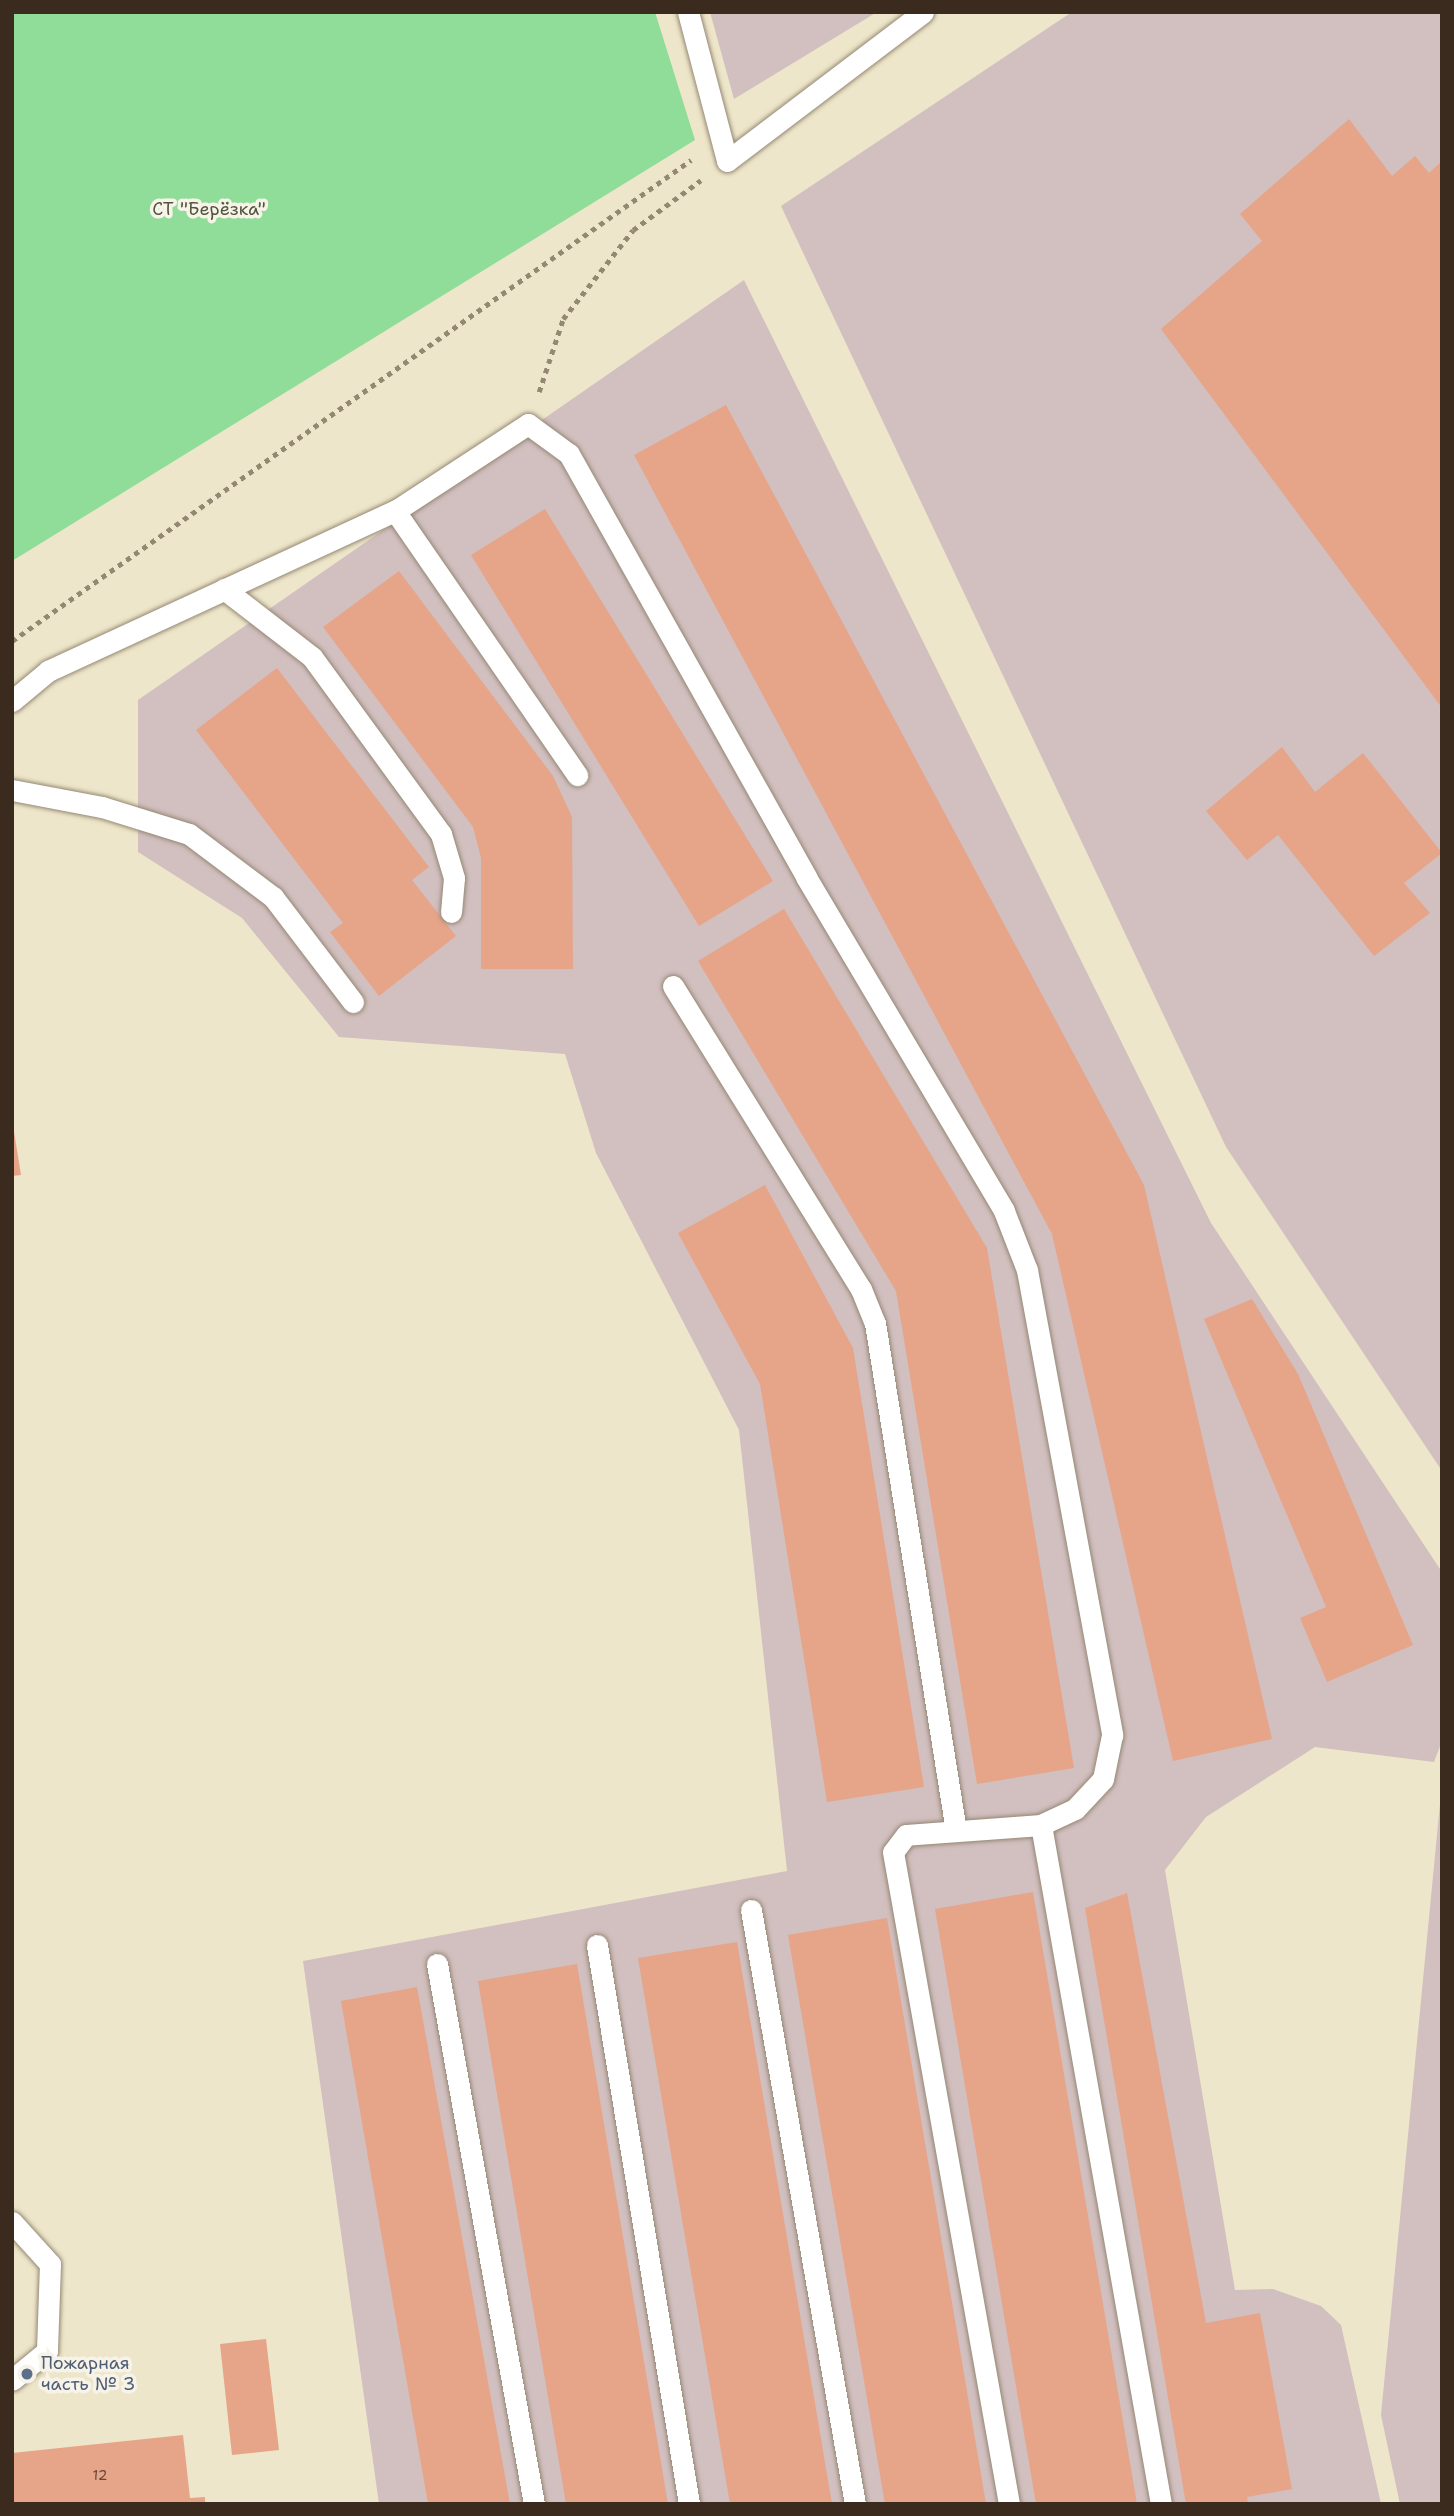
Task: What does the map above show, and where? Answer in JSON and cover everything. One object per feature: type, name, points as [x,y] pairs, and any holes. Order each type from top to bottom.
[{"type":"lane","points":[[688,12],[727,161],[923,12]]},
{"type":"lane","points":[[12,701],[48,671],[395,511],[528,424],[569,454],[807,877],[1004,1211],[1027,1270],[1112,1735],[1103,1779],[1075,1809],[1041,1825],[905,1835],[894,1852],[1009,2504]]},
{"type":"lane","points":[[395,511],[578,775]]},
{"type":"lane","points":[[224,589],[312,657],[441,834],[454,878],[451,912]]},
{"type":"lane","points":[[12,790],[102,807],[189,834],[273,897],[353,1002]]},
{"type":"lane","points":[[673,986],[862,1289],[875,1323],[956,1831]]},
{"type":"lane","points":[[1041,1825],[1161,2504]]},
{"type":"lane","points":[[751,1910],[855,2504]]},
{"type":"lane","points":[[597,1945],[689,2504]]},
{"type":"lane","points":[[437,1964],[534,2504]]},
{"type":"lane","points":[[12,2222],[50,2264],[47,2351],[12,2380]]},
{"type":"path","points":[[12,641],[722,139]]},
{"type":"path","points":[[528,424],[562,319],[634,230],[727,161]]},
{"type":"shaded area","points":[[710,12],[877,12],[734,99]]},
{"type":"shaded area","points":[[1072,12],[1442,12],[1442,1471],[1226,1147],[781,206]]},
{"type":"shaded area","points":[[744,280],[1211,1223],[1442,1572],[1442,1741],[1434,1762],[1315,1747],[1206,1817],[1165,1870],[1235,2290],[1273,2289],[1321,2306],[1341,2325],[1381,2504],[379,2504],[303,1961],[787,1871],[739,1430],[596,1153],[565,1054],[339,1037],[242,918],[138,852],[138,700]]},
{"type":"shaded area","points":[[1442,1783],[1442,2504],[1400,2504],[1381,2415]]},
{"type":"green space","name":"СТ \"Берёзка\"","points":[[12,12],[655,12],[695,140],[12,561]]},
{"type":"building","points":[[1349,119],[1392,176],[1415,156],[1429,173],[1442,161],[1442,708],[1161,329],[1262,241],[1240,214]]},
{"type":"building","points":[[726,405],[1144,1185],[1272,1739],[1173,1761],[1052,1234],[634,455]]},
{"type":"building","points":[[545,509],[773,881],[699,926],[471,555]]},
{"type":"building","points":[[399,571],[553,776],[572,817],[573,969],[481,969],[481,858],[473,827],[323,627]]},
{"type":"building","points":[[277,668],[429,867],[412,880],[456,936],[379,996],[330,932],[343,923],[196,730]]},
{"type":"building","points":[[1282,747],[1315,792],[1363,753],[1442,853],[1404,883],[1430,913],[1374,956],[1278,835],[1247,860],[1206,811]]},
{"type":"building","points":[[784,909],[987,1248],[1074,1768],[977,1784],[896,1291],[698,961]]},
{"type":"building","points":[[12,1119],[21,1175],[12,1176]]},
{"type":"building","points":[[765,1185],[853,1348],[924,1787],[827,1802],[760,1384],[678,1233]]},
{"type":"building","points":[[1252,1299],[1298,1374],[1413,1645],[1327,1682],[1300,1618],[1326,1607],[1204,1319]]},
{"type":"building","points":[[1033,1892],[1137,2504],[1036,2504],[935,1909]]},
{"type":"building","points":[[1127,1893],[1206,2323],[1260,2313],[1292,2489],[1247,2497],[1248,2504],[1186,2504],[1085,1908]]},
{"type":"building","points":[[887,1918],[986,2504],[885,2504],[788,1935]]},
{"type":"building","points":[[737,1942],[832,2504],[730,2504],[638,1958]]},
{"type":"building","points":[[577,1964],[668,2504],[566,2504],[478,1981]]},
{"type":"building","points":[[417,1987],[510,2504],[428,2504],[341,2001]]},
{"type":"building","points":[[266,2339],[279,2450],[232,2455],[220,2344]]},
{"type":"building","points":[[183,2435],[190,2498],[205,2497],[205,2504],[12,2504],[12,2453]]},
{"type":"place","name":"Пожарная часть № 3","points":[[27,2374]]}]
